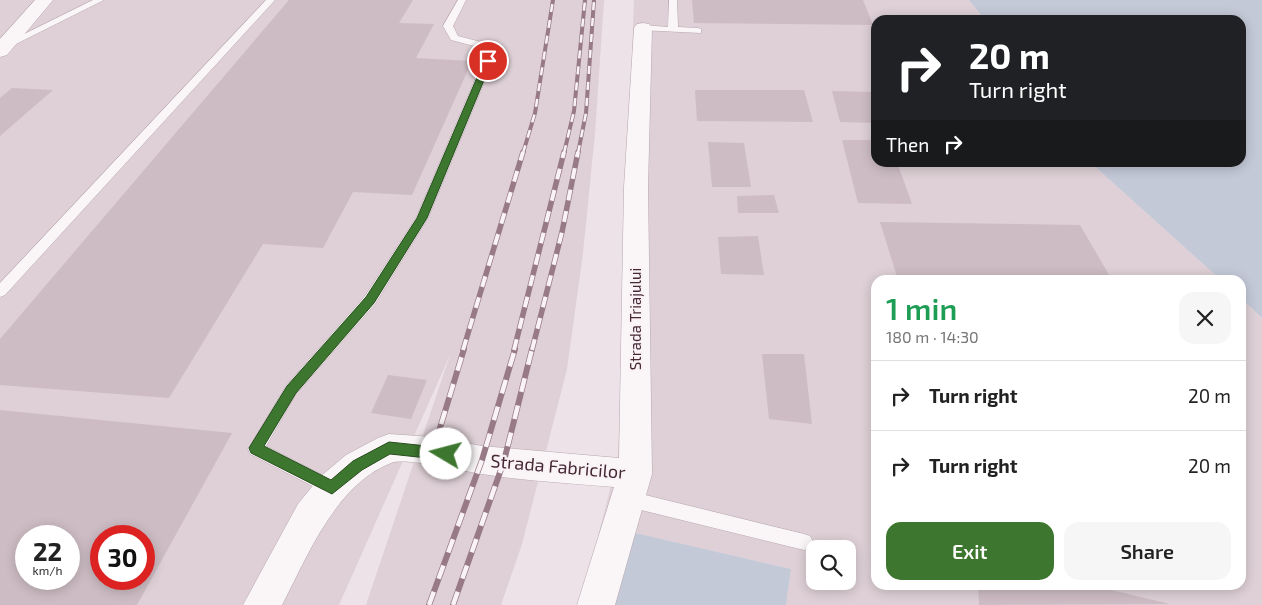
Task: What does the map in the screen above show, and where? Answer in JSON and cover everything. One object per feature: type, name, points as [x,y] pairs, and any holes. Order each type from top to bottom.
[{"type":"street","points":[[3,48],[44,0]]},
{"type":"street","name":"Strada Triajului","points":[[596,605],[632,486],[636,187],[643,28]]},
{"type":"street","name":"Strada Fabricilor","points":[[262,605],[310,515],[332,488],[358,465],[389,448],[433,451],[632,486]]},
{"type":"lane","points":[[3,48],[100,0]]},
{"type":"lane","points":[[0,292],[271,0]]},
{"type":"lane","points":[[332,488],[256,448],[291,390],[370,300],[422,218],[488,61],[478,44],[454,38],[448,26],[462,0]]},
{"type":"lane","points":[[673,0],[673,30]]},
{"type":"lane","points":[[643,28],[698,31]]},
{"type":"lane","points":[[632,486],[804,542]]},
{"type":"shaded area","points":[[0,0],[604,0],[595,133],[583,253],[567,369],[522,544],[501,605],[366,605],[450,355],[339,605],[0,605]]},
{"type":"shaded area","points":[[634,0],[969,0],[981,15],[871,15],[871,167],[1095,167],[1215,275],[871,275],[871,590],[1246,590],[1246,303],[1262,318],[1262,605],[786,605],[791,569],[601,525],[618,458]]},
{"type":"shaded area","points":[[969,0],[1262,0],[1262,318],[1246,303],[1246,275],[1215,275],[1095,167],[1246,167],[1246,15],[981,15]]},
{"type":"shaded area","points":[[601,525],[791,569],[786,605],[582,605]]},
{"type":"building","points":[[289,0],[413,0],[399,23],[434,24],[416,58],[472,61],[412,195],[353,192],[323,248],[263,244],[169,398],[0,385],[0,339]]},
{"type":"building","points":[[692,0],[863,0],[871,20],[871,25],[694,23]]},
{"type":"building","points":[[12,88],[53,90],[0,136],[0,98]]},
{"type":"building","points":[[695,90],[804,90],[813,122],[697,121]]},
{"type":"building","points":[[832,91],[871,92],[871,123],[840,122]]},
{"type":"building","points":[[842,140],[871,140],[871,167],[899,167],[912,204],[858,203]]},
{"type":"building","points":[[708,142],[744,143],[751,187],[712,187]]},
{"type":"building","points":[[774,195],[779,213],[738,213],[737,196]]},
{"type":"building","points":[[880,222],[1080,225],[1109,275],[896,275]]},
{"type":"building","points":[[758,236],[764,275],[721,274],[718,237]]},
{"type":"building","points":[[762,354],[804,354],[812,424],[769,419]]},
{"type":"building","points":[[388,375],[427,380],[411,419],[371,413]]},
{"type":"building","points":[[0,410],[232,433],[155,572],[155,525],[90,525],[90,590],[145,590],[137,605],[0,605]]},
{"type":"building","points":[[978,590],[1111,590],[1170,604],[979,605]]},
{"type":"railway","points":[[523,153],[535,113],[553,0]]},
{"type":"railway","points":[[564,153],[574,111],[585,0]]},
{"type":"railway","points":[[578,153],[586,113],[594,0]]},
{"type":"railway","points":[[463,350],[523,152]]},
{"type":"railway","points":[[514,350],[564,152]]},
{"type":"railway","points":[[532,350],[562,232],[578,152]]},
{"type":"railway","points":[[433,451],[464,349]]},
{"type":"railway","points":[[429,605],[482,460],[515,349]]},
{"type":"railway","points":[[453,605],[504,461],[532,349]]},
{"type":"route","points":[[446,454],[433,451],[389,448],[358,465],[332,488],[256,448],[291,390],[370,300],[422,218],[488,61]]}]
